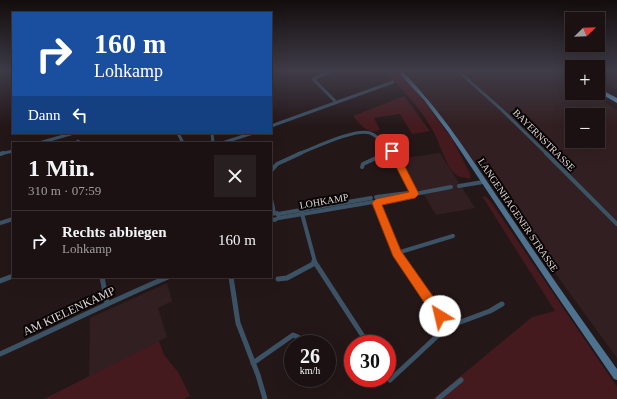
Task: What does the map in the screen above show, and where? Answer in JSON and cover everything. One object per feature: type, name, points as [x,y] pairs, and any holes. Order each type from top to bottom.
[{"type":"highway","points":[[605,89],[617,96]]},
{"type":"highway","points":[[605,94],[617,101]]},
{"type":"main road","name":"LANGENHAGENER STRASSE","points":[[416,89],[434,110],[617,376]]},
{"type":"street","points":[[323,89],[336,102]]},
{"type":"street","points":[[272,126],[374,89]]},
{"type":"street","name":"BAYERNSTRASSE","points":[[478,89],[502,110],[617,224]]},
{"type":"street","points":[[272,170],[277,164],[284,160],[339,138],[362,132],[374,135],[392,151],[415,194]]},
{"type":"street","points":[[42,142],[70,134]]},
{"type":"street","points":[[225,142],[245,134]]},
{"type":"street","points":[[0,154],[12,150]]},
{"type":"street","points":[[362,167],[363,164],[392,151]]},
{"type":"street","points":[[459,186],[483,182]]},
{"type":"street","name":"LOHKAMP","points":[[275,215],[410,196],[451,187]]},
{"type":"street","points":[[375,200],[397,253],[448,327]]},
{"type":"street","points":[[272,203],[275,215]]},
{"type":"street","points":[[302,212],[315,263],[330,283],[362,335]]},
{"type":"street","points":[[0,223],[12,219]]},
{"type":"street","points":[[397,253],[454,236]]},
{"type":"street","points":[[278,279],[287,278],[315,263]]},
{"type":"street","points":[[0,281],[12,276]]},
{"type":"street","points":[[102,278],[107,303]]},
{"type":"street","name":"AM KIELENKAMP","points":[[0,354],[70,323],[107,303],[166,278]]},
{"type":"street","points":[[231,278],[237,320],[242,337],[254,363],[265,399]]},
{"type":"street","points":[[396,375],[448,327],[502,304]]},
{"type":"street","points":[[254,363],[284,341]]},
{"type":"street","points":[[438,399],[461,380]]},
{"type":"shaded area","points":[[401,89],[414,89],[418,93],[453,140],[470,174],[470,179],[458,176],[450,168],[428,122]]},
{"type":"shaded area","points":[[419,89],[565,89],[565,100],[602,100],[617,110],[617,358]]},
{"type":"shaded area","points":[[404,96],[430,131],[412,134],[400,114],[374,118],[380,130],[371,131],[364,128],[353,116]]},
{"type":"shaded area","points":[[440,153],[475,208],[436,215],[421,190],[415,191],[398,159]]},
{"type":"shaded area","points":[[482,196],[486,197],[491,202],[617,387],[617,399],[433,399],[532,317],[555,311]]},
{"type":"shaded area","points":[[167,283],[172,301],[158,308],[167,337],[89,378],[90,318]]},
{"type":"shaded area","points":[[159,341],[164,355],[178,372],[190,396],[184,399],[44,399]]},
{"type":"route","points":[[392,151],[415,194],[378,201],[376,203],[397,253],[440,316]]}]
